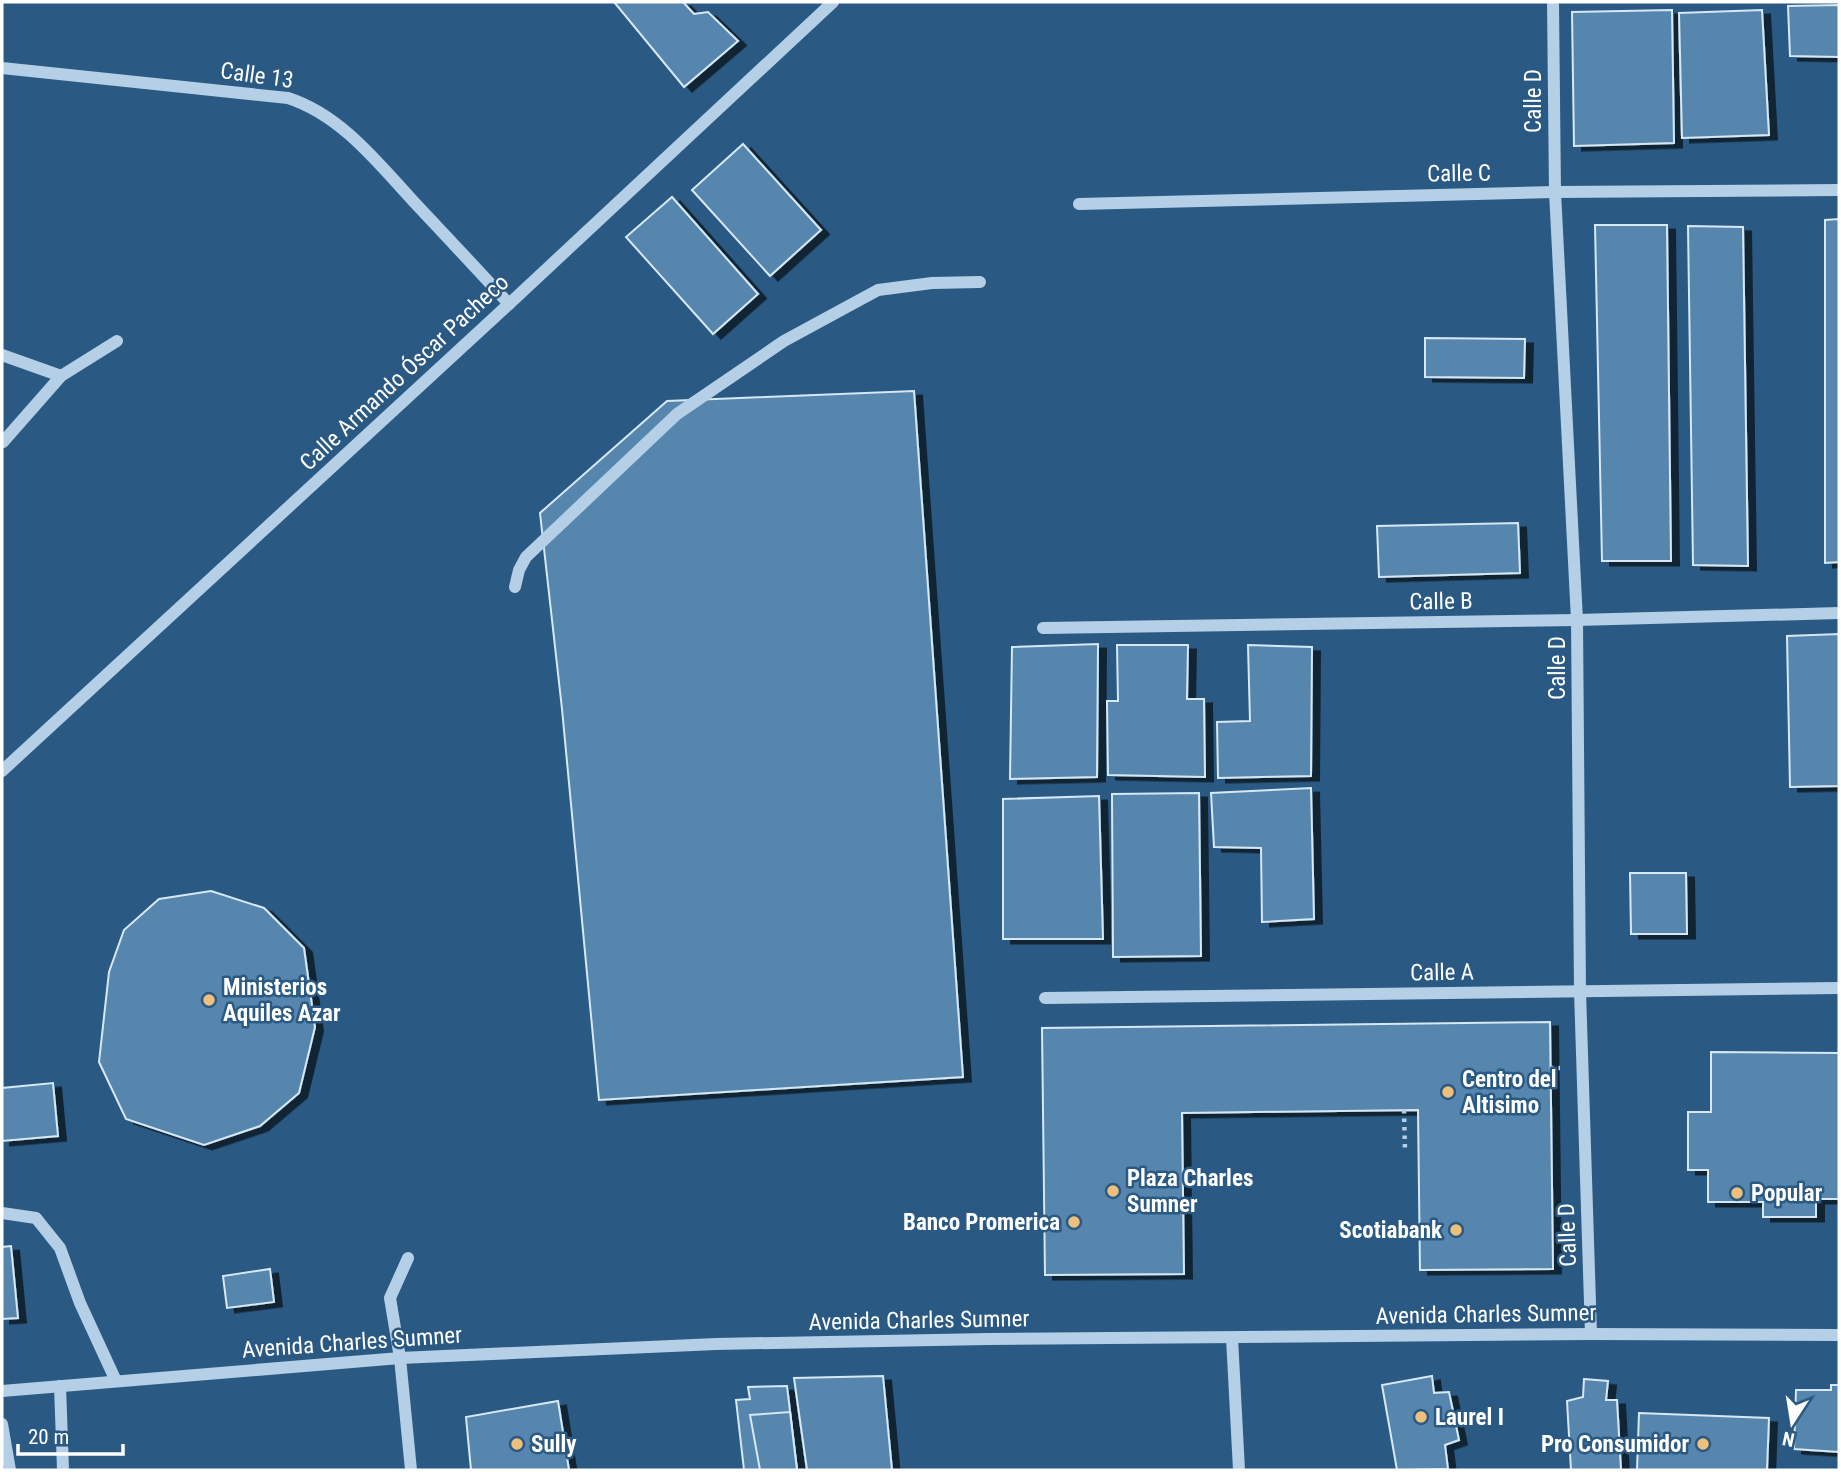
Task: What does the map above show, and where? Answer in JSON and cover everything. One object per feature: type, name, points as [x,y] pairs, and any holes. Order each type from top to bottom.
[{"type":"street","name":"Calle Armando Óscar Pacheco","points":[[2,771],[832,2]]},
{"type":"street","name":"Calle D","points":[[1553,2],[1555,192],[1577,620],[1580,991],[1591,1334]]},
{"type":"street","name":"Calle 13","points":[[2,68],[288,98],[303,103],[331,120],[363,147],[509,304]]},
{"type":"street","name":"Calle C","points":[[1079,204],[1555,192],[1839,190]]},
{"type":"street","points":[[516,587],[519,570],[526,557],[677,414],[784,341],[878,290],[932,283],[980,282]]},
{"type":"street","points":[[4,442],[61,376],[117,341]]},
{"type":"street","points":[[2,355],[61,376]]},
{"type":"street","name":"Calle B","points":[[1043,628],[1839,613]]},
{"type":"street","name":"Calle A","points":[[1045,998],[1839,988]]},
{"type":"street","points":[[2,1213],[36,1219],[60,1248],[80,1303],[116,1381]]},
{"type":"street","points":[[408,1258],[390,1298],[400,1358],[411,1470]]},
{"type":"street","name":"Avenida Charles Sumner","points":[[2,1391],[400,1358],[716,1344],[1591,1334],[1839,1335]]},
{"type":"street","points":[[1232,1338],[1239,1470]]},
{"type":"street","points":[[60,1386],[63,1470]]},
{"type":"street","points":[[2,1424],[10,1470]]},
{"type":"path","points":[[1404,1110],[1405,1151]]},
{"type":"building","points":[[614,2],[683,2],[694,14],[708,12],[738,41],[684,87]]},
{"type":"building","points":[[1839,5],[1839,57],[1790,56],[1788,6]]},
{"type":"building","points":[[1672,10],[1674,143],[1574,146],[1572,12]]},
{"type":"building","points":[[1762,10],[1769,135],[1682,138],[1679,13]]},
{"type":"building","points":[[743,144],[821,230],[770,276],[692,190]]},
{"type":"building","points":[[672,197],[758,294],[713,334],[626,237]]},
{"type":"building","points":[[1839,219],[1839,562],[1825,563],[1825,220]]},
{"type":"building","points":[[1595,225],[1667,225],[1671,561],[1602,561]]},
{"type":"building","points":[[1688,226],[1743,227],[1748,566],[1693,565]]},
{"type":"building","points":[[1425,338],[1525,339],[1524,378],[1425,377]]},
{"type":"building","points":[[914,391],[963,1077],[599,1100],[562,709],[540,513],[667,401]]},
{"type":"building","points":[[1518,523],[1520,573],[1379,577],[1377,526]]},
{"type":"building","points":[[1839,634],[1839,786],[1790,787],[1787,636]]},
{"type":"building","points":[[1098,644],[1097,777],[1010,779],[1012,647]]},
{"type":"building","points":[[1117,645],[1188,645],[1187,699],[1204,699],[1205,777],[1108,775],[1107,701],[1118,701]]},
{"type":"building","points":[[1248,645],[1312,647],[1311,776],[1218,778],[1217,722],[1250,721]]},
{"type":"building","points":[[1311,788],[1314,919],[1262,922],[1261,848],[1214,847],[1211,793]]},
{"type":"building","points":[[1199,793],[1201,956],[1113,957],[1112,794]]},
{"type":"building","points":[[1099,796],[1103,939],[1003,939],[1003,799]]},
{"type":"building","points":[[1630,873],[1686,873],[1687,934],[1631,934]]},
{"type":"building","name":"Ministerios Aquiles Azar","points":[[211,891],[264,908],[304,948],[315,1027],[299,1093],[260,1126],[204,1145],[126,1119],[99,1062],[109,972],[124,930],[159,899]]},
{"type":"building","name":"Plaza Charles Sumner","points":[[1550,1022],[1553,1269],[1420,1270],[1418,1110],[1182,1113],[1184,1274],[1045,1275],[1042,1028]]},
{"type":"building","points":[[1711,1052],[1839,1053],[1839,1199],[1816,1199],[1816,1217],[1763,1217],[1763,1202],[1708,1202],[1708,1170],[1688,1170],[1688,1112],[1711,1112]]},
{"type":"building","points":[[53,1083],[58,1136],[2,1141],[2,1088]]},
{"type":"building","points":[[11,1246],[18,1318],[2,1319],[2,1247]]},
{"type":"building","points":[[270,1269],[274,1302],[227,1308],[223,1276]]},
{"type":"building","points":[[883,1376],[892,1470],[807,1470],[794,1378]]},
{"type":"building","name":"Laurel I","points":[[1432,1376],[1434,1393],[1449,1392],[1459,1440],[1445,1445],[1448,1469],[1397,1470],[1382,1385]]},
{"type":"building","points":[[1584,1379],[1608,1381],[1606,1400],[1617,1400],[1621,1470],[1571,1470],[1567,1401],[1583,1397]]},
{"type":"building","points":[[1831,1385],[1839,1385],[1839,1452],[1794,1449],[1796,1390],[1831,1390]]},
{"type":"building","points":[[787,1386],[797,1470],[744,1470],[736,1400],[750,1399],[748,1387]]},
{"type":"building","name":"Sully","points":[[558,1401],[569,1470],[471,1470],[466,1417]]},
{"type":"building","points":[[790,1412],[797,1470],[760,1470],[750,1415]]},
{"type":"building","name":"Pro Consumidor","points":[[1639,1413],[1769,1418],[1767,1470],[1637,1470]]},
{"type":"place","name":"Ministerios Aquiles Azar","points":[[209,1000]]},
{"type":"place","name":"Centro del Altisimo","points":[[1448,1092]]},
{"type":"place","name":"Plaza Charles Sumner","points":[[1113,1191]]},
{"type":"place","name":"Popular","points":[[1737,1193]]},
{"type":"place","name":"Banco Promerica","points":[[1074,1222]]},
{"type":"place","name":"Scotiabank","points":[[1456,1230]]},
{"type":"place","name":"Laurel I","points":[[1421,1417]]},
{"type":"place","name":"Sully","points":[[517,1444]]},
{"type":"place","name":"Pro Consumidor","points":[[1703,1444]]}]
